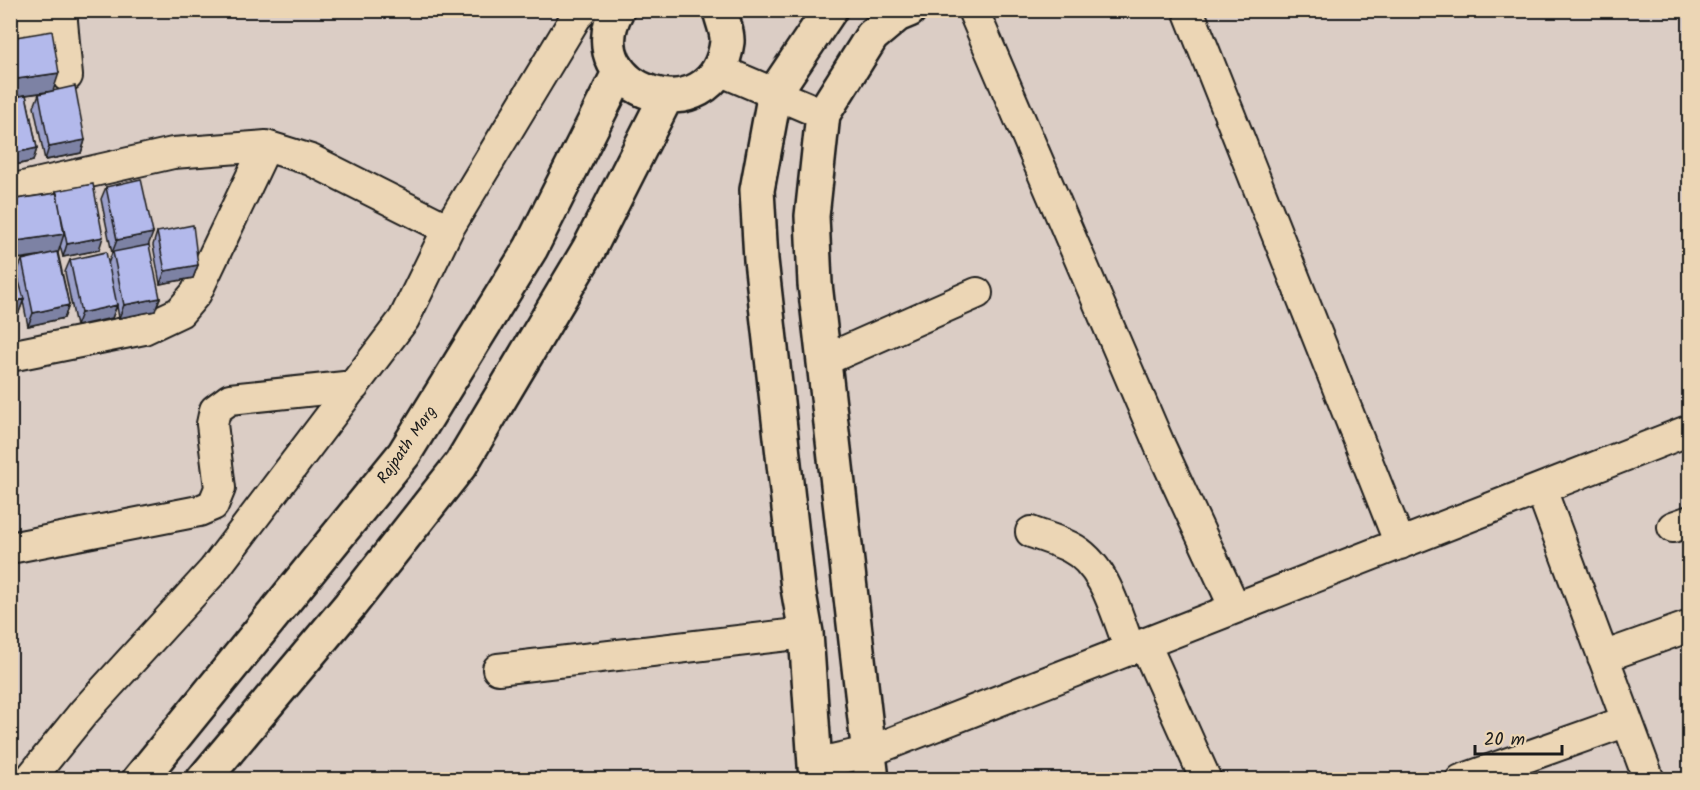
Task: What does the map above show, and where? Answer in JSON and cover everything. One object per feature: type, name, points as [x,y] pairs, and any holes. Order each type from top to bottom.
[{"type":"main road","points":[[615,11],[609,43],[619,73],[642,92],[672,98],[699,90],[719,70],[727,40],[720,10]]},
{"type":"main road","points":[[816,772],[806,633],[798,588],[763,272],[758,190],[775,92],[830,10]]},
{"type":"main road","points":[[870,766],[815,284],[812,216],[823,114],[872,36],[897,15],[909,10]]},
{"type":"main road","name":"Rajpath Marg","points":[[139,780],[404,454],[531,248],[619,73]]},
{"type":"main road","points":[[203,780],[350,604],[461,464],[589,249],[666,97]]},
{"type":"street","points":[[29,780],[84,712],[213,571],[404,319],[448,229],[576,17],[583,10]]},
{"type":"street","points":[[973,10],[1160,446],[1235,608]]},
{"type":"street","points":[[1188,10],[1400,544]]},
{"type":"street","points":[[10,31],[61,15],[67,76]]},
{"type":"street","points":[[719,70],[823,114]]},
{"type":"street","points":[[10,190],[173,153],[266,146],[311,160],[448,229]]},
{"type":"street","points":[[10,356],[144,329],[180,312],[196,293],[266,146]]},
{"type":"street","points":[[825,360],[977,293]]},
{"type":"street","points":[[10,548],[199,511],[213,505],[220,488],[212,424],[215,410],[230,399],[354,387]]},
{"type":"street","points":[[816,772],[870,766],[1137,646],[1689,430]]},
{"type":"street","points":[[1541,489],[1648,780]]},
{"type":"street","points":[[1031,532],[1071,548],[1087,559],[1101,578],[1206,780]]},
{"type":"street","points":[[1603,657],[1689,626]]},
{"type":"street","points":[[498,669],[806,633]]},
{"type":"street","points":[[1461,780],[1627,721]]},
{"type":"building","points":[[52,31],[59,73],[10,80],[10,38]]},
{"type":"building","points":[[75,86],[85,140],[49,147],[39,94]]},
{"type":"building","points":[[26,95],[37,148],[10,154],[10,98]]},
{"type":"building","points":[[141,179],[153,233],[117,240],[106,187]]},
{"type":"building","points":[[93,184],[103,237],[67,244],[56,191]]},
{"type":"building","points":[[57,193],[64,234],[10,242],[10,200]]},
{"type":"building","points":[[193,225],[198,265],[165,271],[157,232]]},
{"type":"building","points":[[149,245],[160,298],[124,305],[113,252]]},
{"type":"building","points":[[57,252],[69,305],[33,313],[22,260]]},
{"type":"building","points":[[106,252],[117,305],[81,313],[70,260]]},
{"type":"building","points":[[13,261],[24,299],[10,303],[10,262]]}]
